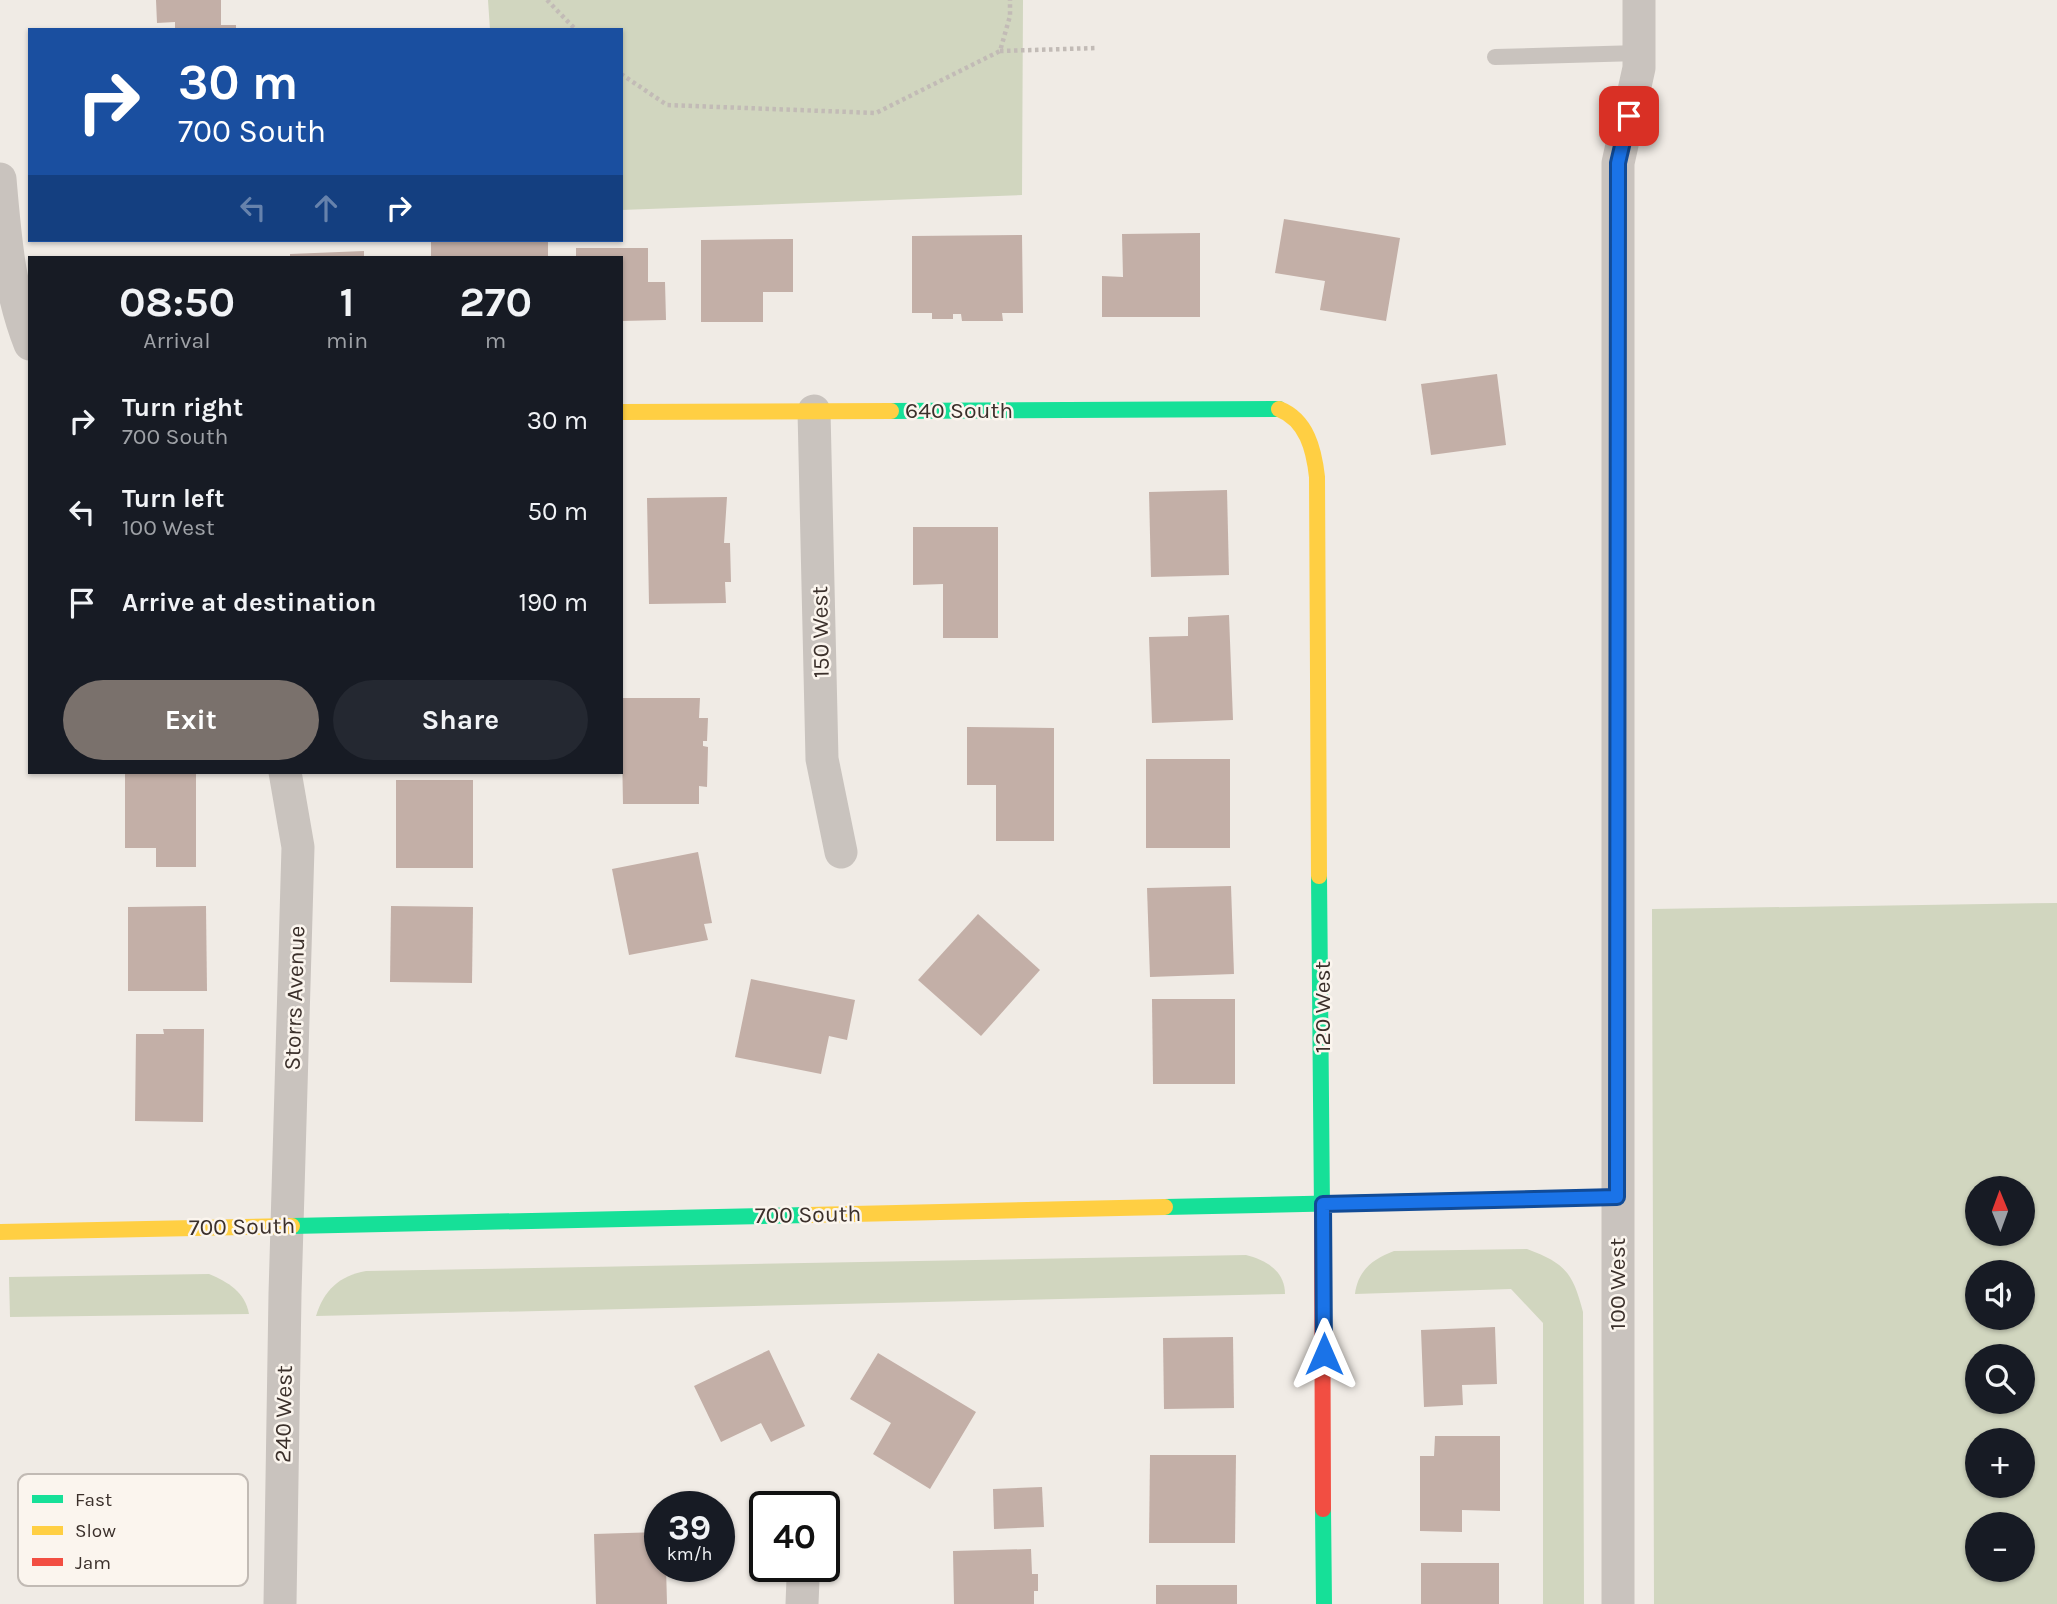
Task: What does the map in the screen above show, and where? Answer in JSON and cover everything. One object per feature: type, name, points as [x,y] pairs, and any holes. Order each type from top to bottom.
[{"type":"street","name":"100 West","points":[[1618,1604],[1618,163],[1639,68],[1639,0]]},
{"type":"street","points":[[0,179],[7,261],[18,313],[28,339]]},
{"type":"street","name":"640 South","points":[[623,412],[1250,408],[1281,409],[1294,417]]},
{"type":"street","name":"150 West","points":[[814,411],[822,759],[841,852]]},
{"type":"street","name":"120 West","points":[[1294,417],[1314,446],[1317,477],[1324,1604]]},
{"type":"street","name":"Storrs Avenue","points":[[285,774],[298,847],[288,1225]]},
{"type":"street","name":"700 South","points":[[0,1232],[1617,1197]]},
{"type":"street","name":"240 West","points":[[280,1604],[288,1225]]},
{"type":"lane","points":[[1495,57],[1639,53]]},
{"type":"path","points":[[547,0],[574,28]]},
{"type":"path","points":[[1000,51],[1010,16],[1010,0]]},
{"type":"path","points":[[623,75],[667,105],[876,113],[1000,51],[1097,48]]},
{"type":"green space","points":[[488,0],[1023,0],[1022,195],[623,210],[623,28],[490,28]]},
{"type":"green space","points":[[2057,903],[2057,1604],[1654,1604],[1652,909]]},
{"type":"green space","points":[[1527,1249],[1550,1259],[1566,1271],[1583,1312],[1584,1604],[1543,1604],[1543,1323],[1511,1289],[1355,1294],[1359,1278],[1368,1266],[1394,1251]]},
{"type":"green space","points":[[1246,1255],[1261,1260],[1278,1273],[1285,1294],[316,1316],[323,1299],[334,1286],[348,1276],[366,1271]]},
{"type":"green space","points":[[209,1274],[240,1294],[249,1314],[10,1317],[9,1277]]},
{"type":"building","points":[[156,0],[221,0],[221,25],[236,25],[236,28],[175,28],[175,22],[157,23]]},
{"type":"building","points":[[1284,219],[1400,238],[1386,321],[1320,310],[1325,281],[1275,273]]},
{"type":"building","points":[[1200,233],[1200,317],[1102,317],[1102,276],[1123,277],[1122,234]]},
{"type":"building","points":[[1022,235],[1023,313],[1002,313],[1003,321],[962,321],[961,314],[953,314],[953,319],[932,319],[932,313],[912,313],[912,236]]},
{"type":"building","points":[[793,239],[793,292],[763,292],[763,322],[701,322],[701,240]]},
{"type":"building","points":[[431,242],[548,242],[548,256],[431,256]]},
{"type":"building","points":[[576,248],[648,248],[648,282],[665,282],[666,320],[623,321],[623,256],[576,256]]},
{"type":"building","points":[[364,251],[364,256],[290,254]]},
{"type":"building","points":[[1497,374],[1506,445],[1431,455],[1421,384]]},
{"type":"building","points":[[1227,490],[1229,575],[1151,577],[1149,492]]},
{"type":"building","points":[[727,497],[724,543],[730,543],[731,582],[725,582],[726,603],[649,604],[647,498]]},
{"type":"building","points":[[913,527],[998,527],[998,638],[943,638],[943,584],[913,585]]},
{"type":"building","points":[[1229,615],[1233,720],[1152,723],[1149,637],[1188,636],[1188,617]]},
{"type":"building","points":[[623,698],[700,698],[699,718],[708,718],[707,741],[703,741],[703,746],[708,747],[707,787],[699,786],[699,804],[623,804]]},
{"type":"building","points":[[967,727],[1054,728],[1054,841],[996,841],[996,785],[967,785]]},
{"type":"building","points":[[1146,759],[1230,759],[1230,848],[1146,848]]},
{"type":"building","points":[[125,774],[196,774],[196,867],[156,867],[156,848],[125,848]]},
{"type":"building","points":[[396,780],[473,780],[473,868],[396,868]]},
{"type":"building","points":[[698,852],[712,923],[704,924],[708,940],[629,955],[612,869]]},
{"type":"building","points":[[1231,886],[1234,974],[1150,977],[1147,888]]},
{"type":"building","points":[[206,906],[207,991],[128,991],[128,907]]},
{"type":"building","points":[[391,906],[473,907],[472,983],[390,982]]},
{"type":"building","points":[[978,914],[1040,970],[981,1036],[918,980]]},
{"type":"building","points":[[751,979],[855,1000],[847,1040],[829,1036],[821,1074],[735,1057]]},
{"type":"building","points":[[1152,999],[1235,999],[1235,1084],[1153,1084]]},
{"type":"building","points":[[163,1029],[204,1029],[203,1122],[135,1121],[136,1034],[164,1034]]},
{"type":"building","points":[[1495,1327],[1497,1384],[1462,1385],[1463,1405],[1424,1407],[1421,1330]]},
{"type":"building","points":[[1233,1337],[1234,1408],[1164,1409],[1163,1338]]},
{"type":"building","points":[[769,1350],[805,1426],[771,1442],[761,1423],[721,1442],[694,1386]]},
{"type":"building","points":[[878,1353],[976,1412],[930,1489],[873,1454],[891,1423],[850,1399]]},
{"type":"building","points":[[1435,1436],[1500,1436],[1500,1511],[1462,1510],[1462,1532],[1420,1531],[1420,1456],[1434,1456]]},
{"type":"building","points":[[1150,1455],[1236,1455],[1235,1543],[1149,1543]]},
{"type":"building","points":[[1042,1487],[1044,1527],[994,1529],[993,1489]]},
{"type":"building","points":[[644,1532],[644,1582],[666,1582],[667,1604],[596,1604],[594,1534]]},
{"type":"building","points":[[1031,1549],[1032,1574],[1038,1574],[1038,1591],[1034,1591],[1034,1604],[954,1604],[953,1551]]},
{"type":"building","points":[[1421,1563],[1499,1563],[1499,1604],[1421,1604]]},
{"type":"building","points":[[1156,1585],[1237,1585],[1237,1604],[1156,1604]]},
{"type":"traffic: fast","points":[[891,411],[1279,409]]},
{"type":"traffic: fast","points":[[1319,876],[1322,1210]]},
{"type":"traffic: fast","points":[[1165,1207],[1617,1197]]},
{"type":"traffic: fast","points":[[292,1226],[808,1215]]},
{"type":"traffic: fast","points":[[1323,1509],[1324,1604]]},
{"type":"traffic: slow","points":[[1279,409],[1289,414],[1303,428],[1314,457],[1317,477],[1319,876]]},
{"type":"traffic: slow","points":[[623,412],[891,411]]},
{"type":"traffic: slow","points":[[808,1215],[1165,1207]]},
{"type":"traffic: slow","points":[[0,1232],[292,1226]]},
{"type":"traffic: jam","points":[[1322,1210],[1323,1509]]},
{"type":"route","points":[[1324,1354],[1323,1204],[1617,1197],[1618,163],[1629,116]]}]
